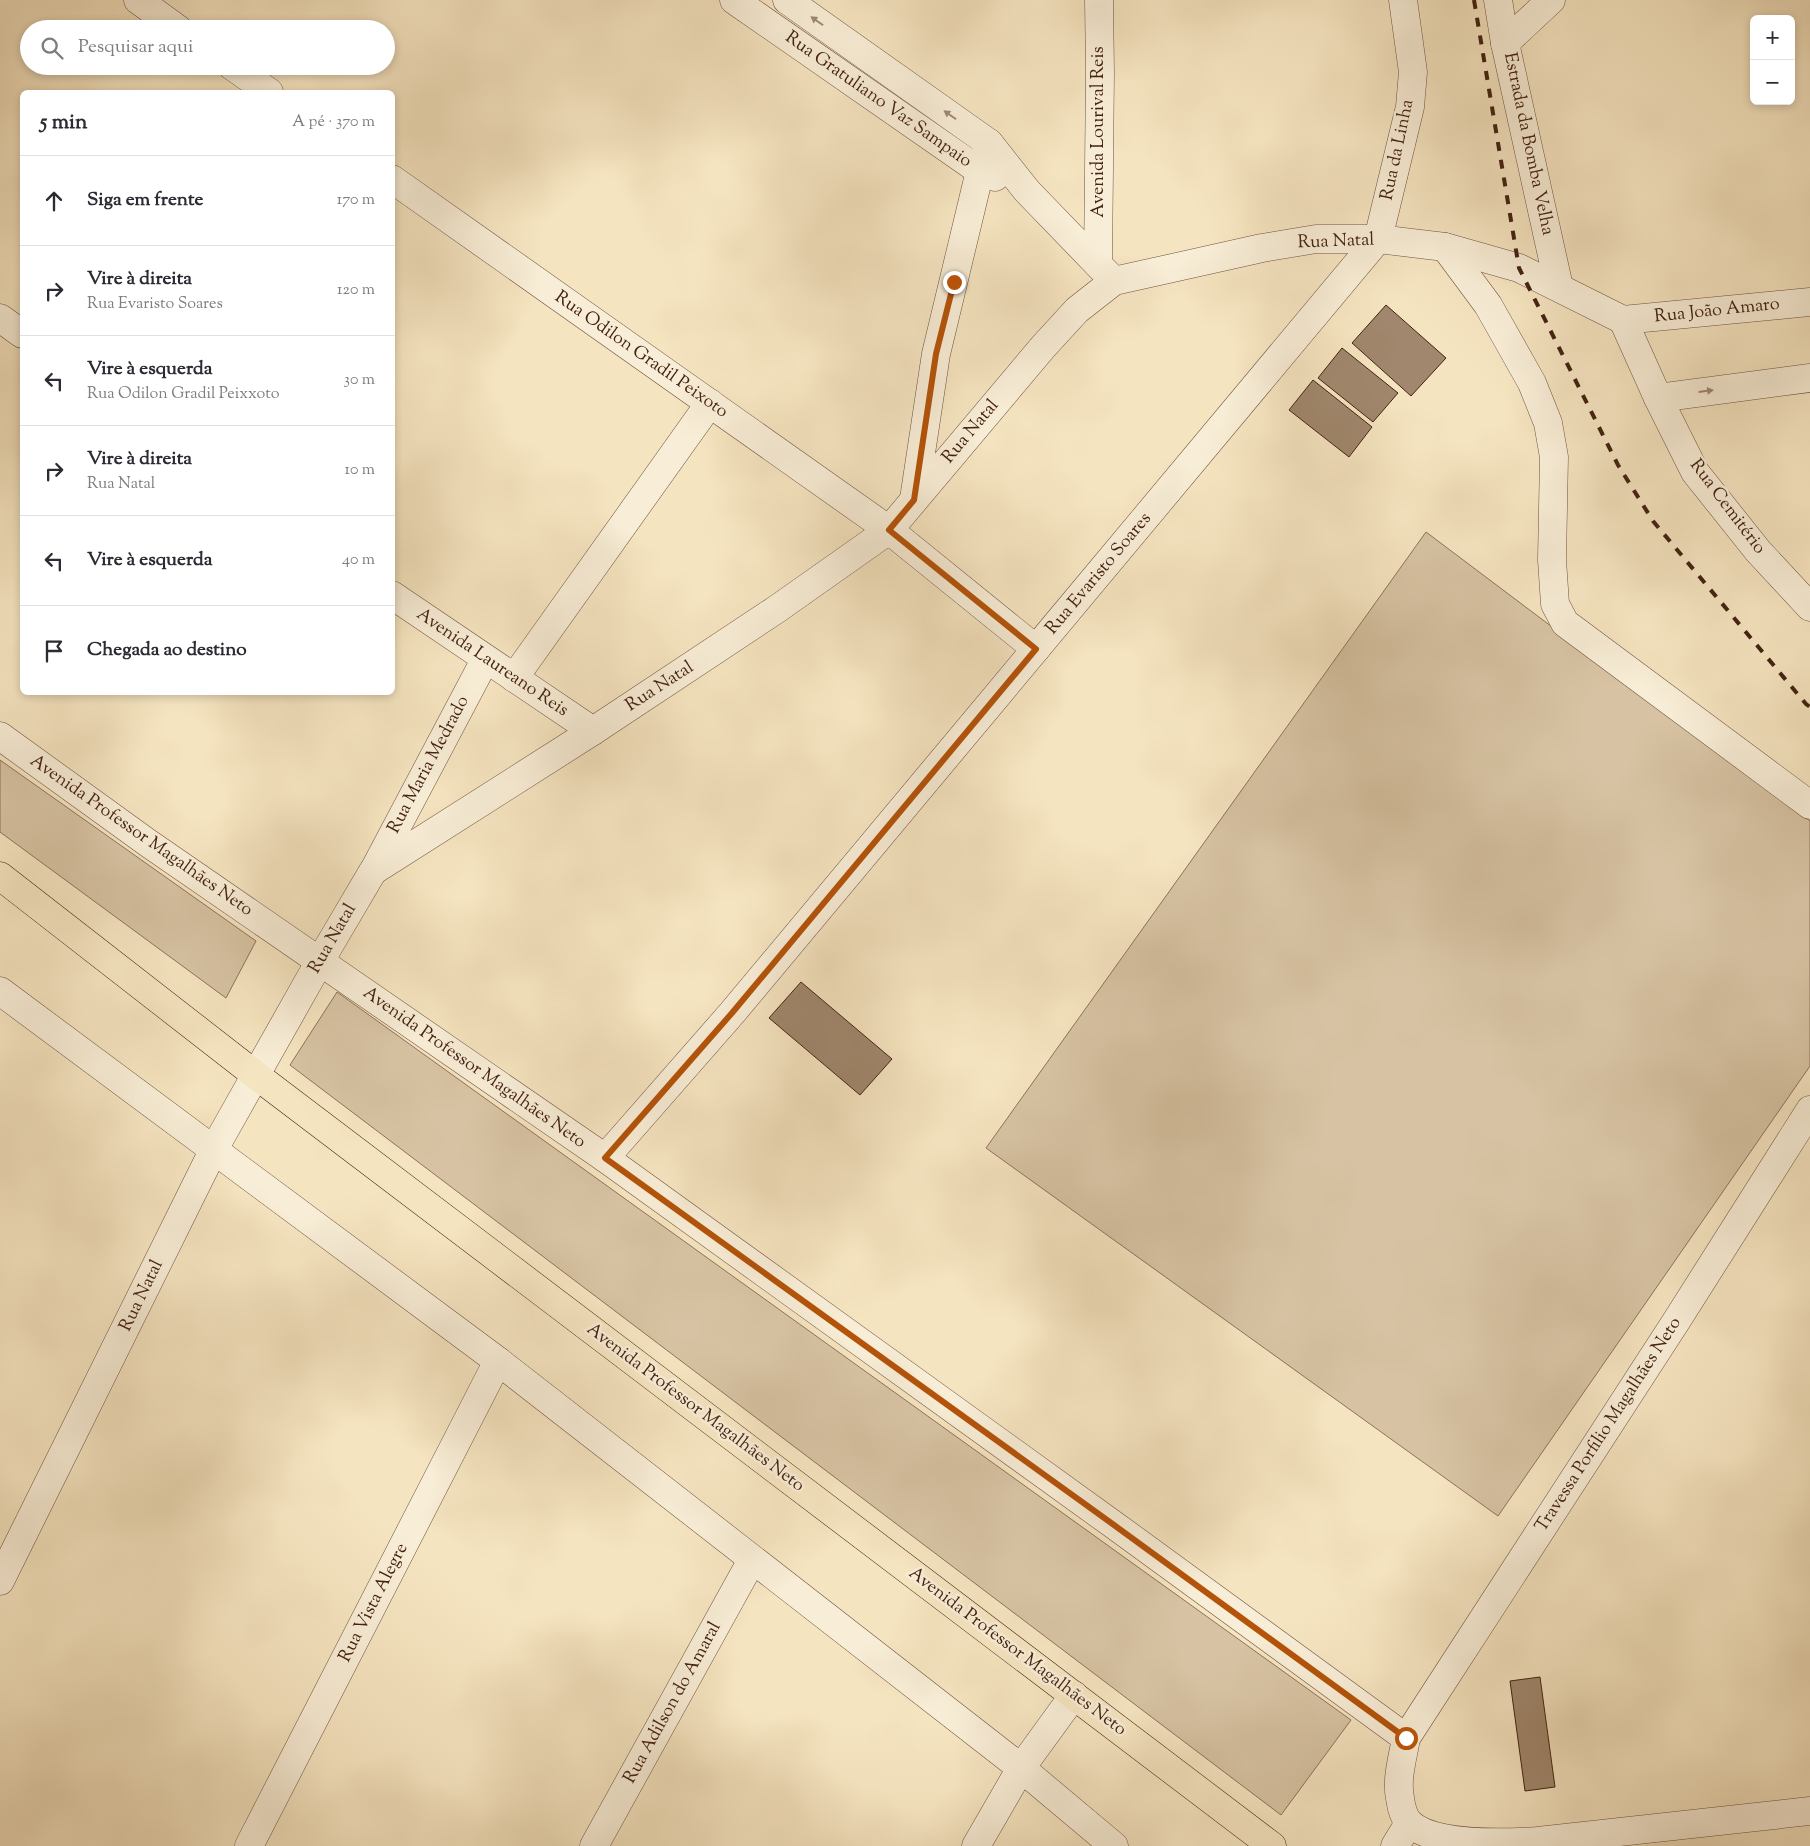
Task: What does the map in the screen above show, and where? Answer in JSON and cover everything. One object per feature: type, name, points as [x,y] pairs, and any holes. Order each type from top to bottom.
[{"type":"main road","name":"Avenida Professor Magalhães Neto","points":[[0,876],[256,1076],[1272,1846]]},
{"type":"street","points":[[138,0],[166,20]]},
{"type":"street","name":"Rua Gratuliano Vaz Sampaio","points":[[734,0],[980,171],[1026,191]]},
{"type":"street","name":"Rua Gratuliano Vaz Sampaio","points":[[787,0],[989,143],[1026,191],[1106,272]]},
{"type":"street","name":"Avenida Lourival Reis","points":[[1099,0],[1106,272]]},
{"type":"street","name":"Rua da Linha","points":[[1378,239],[1410,107],[1413,72],[1403,0]]},
{"type":"street","name":"Estrada da Bomba Velha","points":[[1498,0],[1505,43],[1559,287]]},
{"type":"street","points":[[1505,43],[1552,0]]},
{"type":"street","points":[[245,75],[266,90]]},
{"type":"street","points":[[914,500],[936,354],[980,171],[989,143]]},
{"type":"street","name":"Rua Odilon Gradil Peixoto","points":[[395,182],[889,530],[1036,649]]},
{"type":"street","name":"Rua Natal","points":[[0,1581],[214,1149],[373,871],[593,731],[777,609],[889,530],[1077,310],[1106,272],[1316,239],[1378,239],[1445,248],[1519,268],[1623,320]]},
{"type":"street","name":"Rua Evaristo Soares","points":[[605,1158],[732,1013],[1378,239]]},
{"type":"street","points":[[1445,248],[1488,305],[1532,383],[1548,423],[1554,457],[1552,560],[1555,604],[1565,623],[1810,805]]},
{"type":"street","name":"Rua João Amaro","points":[[1623,320],[1810,302]]},
{"type":"street","points":[[0,318],[20,333]]},
{"type":"street","name":"Rua Cemitério","points":[[1623,320],[1658,398],[1696,472],[1758,551],[1810,607]]},
{"type":"street","points":[[1658,398],[1810,378]]},
{"type":"street","points":[[514,678],[710,403]]},
{"type":"street","name":"Avenida Laureano Reis","points":[[395,597],[593,731]]},
{"type":"street","name":"Rua Maria Medrado","points":[[373,871],[486,660]]},
{"type":"street","name":"Avenida Professor Magalhães Neto","points":[[0,736],[148,843],[605,1158],[1406,1738]]},
{"type":"street","points":[[0,991],[498,1361],[1021,1768],[1114,1846]]},
{"type":"street","name":"Travessa Porfilio Magalhães Neto","points":[[1406,1738],[1677,1320],[1810,1110]]},
{"type":"street","name":"Rua Vista Alegre","points":[[249,1846],[498,1361]]},
{"type":"street","name":"Rua Adilson do Amaral","points":[[594,1846],[752,1560]]},
{"type":"street","points":[[976,1846],[1021,1768],[1074,1695]]},
{"type":"street","points":[[1406,1738],[1399,1780],[1399,1797],[1403,1810],[1409,1823],[1422,1832],[1450,1841],[1495,1844],[1548,1840],[1810,1811]]},
{"type":"street","points":[[1395,1846],[1409,1823]]},
{"type":"shaded area","points":[[1426,532],[1810,821],[1810,1066],[1498,1516],[986,1148]]},
{"type":"shaded area","points":[[0,760],[256,941],[226,998],[0,832]]},
{"type":"shaded area","points":[[337,992],[1351,1720],[1281,1815],[290,1065]]},
{"type":"building","points":[[1386,305],[1446,358],[1411,396],[1352,343]]},
{"type":"building","points":[[1342,348],[1398,393],[1373,422],[1318,378]]},
{"type":"building","points":[[1313,380],[1372,427],[1349,457],[1289,410]]},
{"type":"building","points":[[801,982],[892,1059],[860,1095],[769,1018]]},
{"type":"building","points":[[1540,1677],[1555,1787],[1525,1791],[1510,1681]]},
{"type":"railway","points":[[1474,0],[1519,268],[1618,465],[1653,521],[1810,707]]},
{"type":"route","points":[[954,282],[936,354],[914,500],[889,530],[1036,649],[732,1013],[605,1158],[1406,1738]]}]
